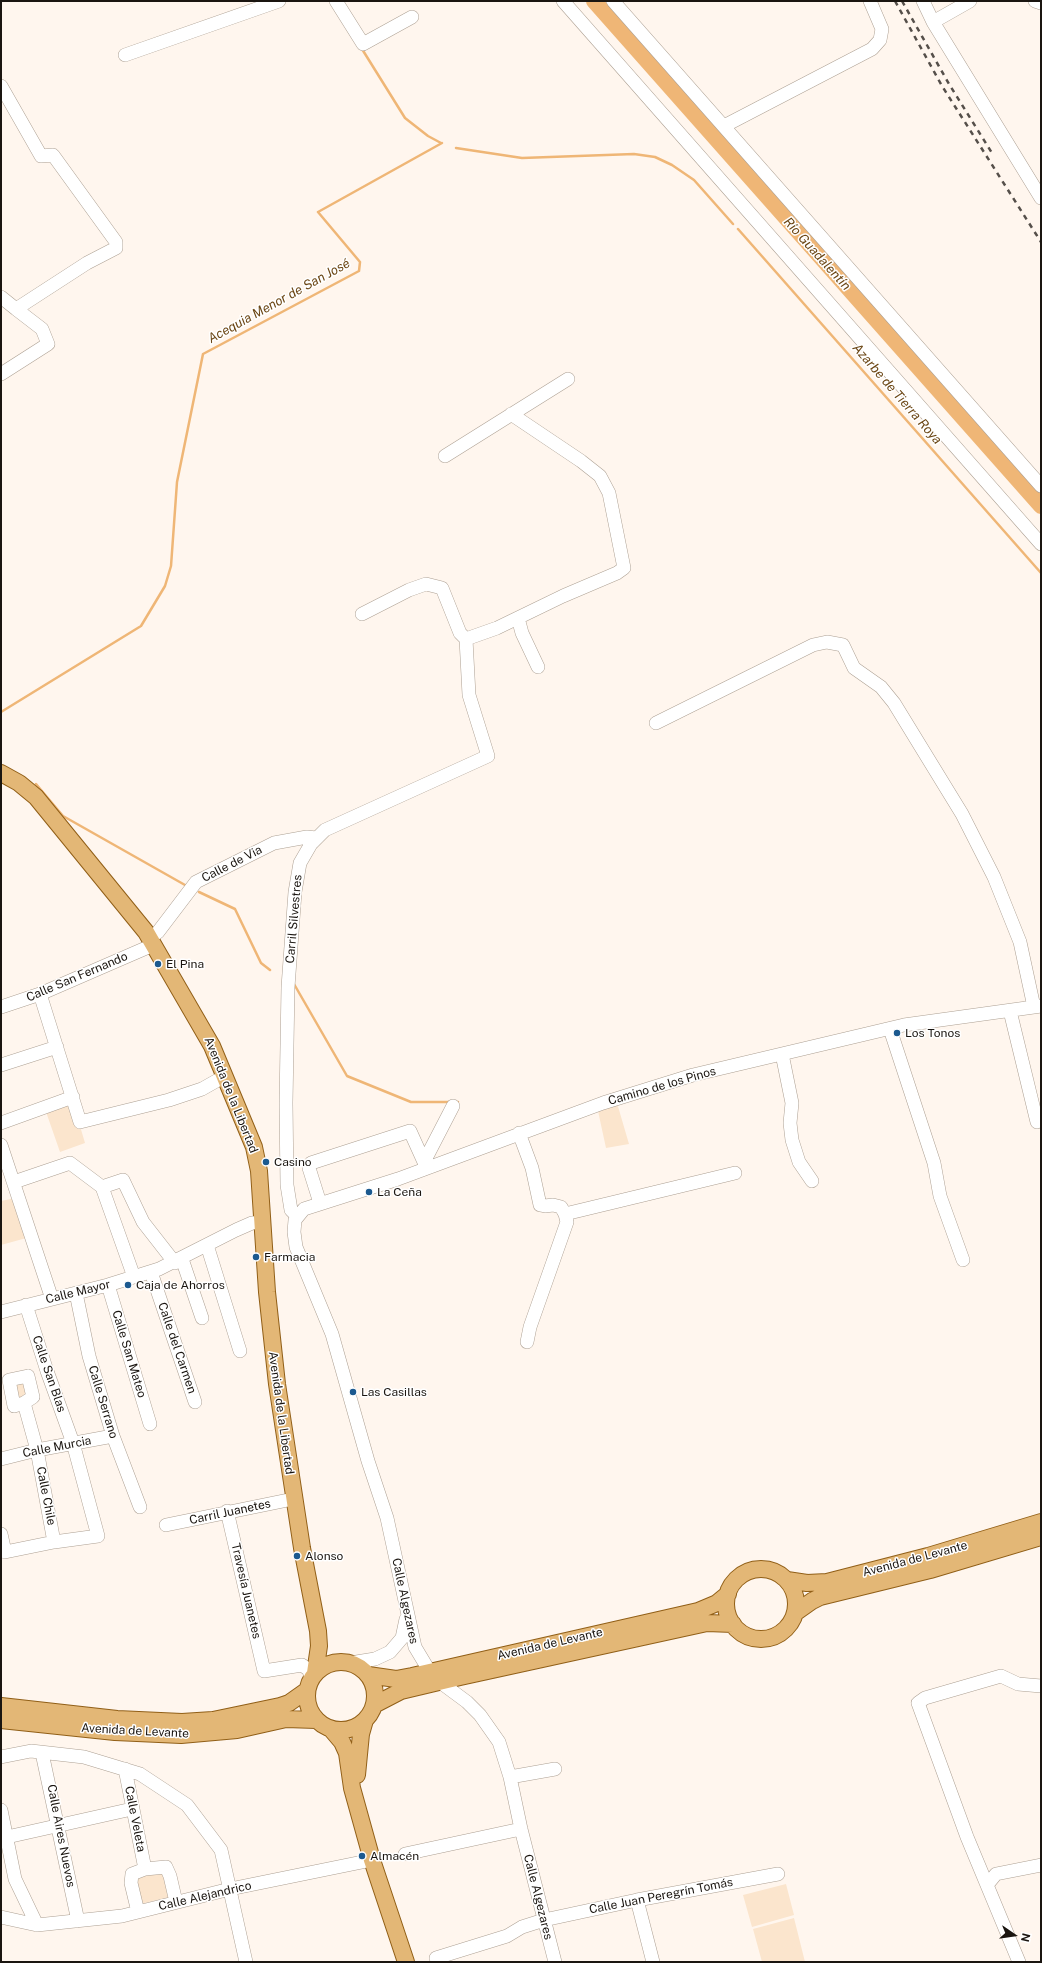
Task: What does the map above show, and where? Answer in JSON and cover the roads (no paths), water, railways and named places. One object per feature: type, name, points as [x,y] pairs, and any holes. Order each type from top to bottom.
[{"type":"main road","name":"Avenida de la Libertad","points":[[1,773],[22,785],[41,803],[120,899],[151,941],[208,1037],[226,1076],[256,1156],[272,1338],[293,1499],[318,1631],[319,1646],[311,1681]]},
{"type":"main road","name":"Avenida de Levante","points":[[787,1580],[807,1583],[827,1582],[928,1556],[1041,1522]]},
{"type":"main road","name":"Avenida de Levante","points":[[795,1613],[820,1597],[930,1570],[1041,1537]]},
{"type":"main road","points":[[754,1570],[772,1571],[787,1580],[796,1599],[795,1613],[785,1629],[768,1638],[749,1636],[733,1624],[728,1613],[728,1594],[738,1578],[754,1570]]},
{"type":"main road","name":"Avenida de Levante","points":[[374,1705],[401,1691],[435,1677],[698,1611],[717,1603],[728,1594]]},
{"type":"main road","name":"Avenida de Levante","points":[[368,1675],[396,1679],[435,1677],[707,1623],[733,1624]]},
{"type":"main road","name":"Avenida de la Libertad","points":[[318,1631],[325,1645],[345,1662]]},
{"type":"main road","points":[[356,1800],[361,1734],[365,1720],[374,1705],[375,1692],[368,1675],[363,1670],[345,1662],[326,1664],[311,1681],[308,1707],[316,1720],[331,1729],[342,1742],[347,1752],[350,1779],[372,1860],[406,1962]]},
{"type":"main road","name":"Avenida de Levante","points":[[1,1706],[117,1719],[182,1722],[213,1720],[289,1703],[311,1681]]},
{"type":"main road","name":"Avenida de Levante","points":[[1,1720],[114,1732],[181,1735],[237,1730],[286,1719],[316,1720]]},
{"type":"main road","points":[[331,1729],[349,1730],[365,1720]]},
{"type":"street","points":[[125,55],[280,1]]},
{"type":"street","points":[[336,1],[363,44],[412,17]]},
{"type":"street","points":[[563,1],[1041,544]]},
{"type":"street","points":[[613,1],[1041,486]]},
{"type":"street","points":[[724,126],[872,49],[880,40],[882,29],[870,1]]},
{"type":"street","points":[[923,1],[933,22],[1041,198]]},
{"type":"street","points":[[933,22],[970,1]]},
{"type":"street","points":[[1035,1],[1041,3]]},
{"type":"street","points":[[1,86],[41,156],[53,155],[116,242],[116,248],[87,263],[16,309]]},
{"type":"street","points":[[1,296],[42,329],[48,344],[1,374]]},
{"type":"street","points":[[445,456],[568,379]]},
{"type":"street","points":[[362,614],[410,590],[426,584],[442,588],[460,633],[466,639],[497,628],[563,596],[617,573],[624,568],[610,493],[600,476],[581,461],[512,414]]},
{"type":"street","points":[[518,618],[522,633],[538,667]]},
{"type":"street","name":"Carril Silvestres","points":[[297,1216],[291,1210],[290,1206],[286,1164],[288,987],[294,892],[300,862],[311,844],[325,830],[488,756],[469,695],[466,639]]},
{"type":"street","points":[[656,723],[813,645],[826,642],[843,645],[854,668],[881,687],[894,703],[962,814],[994,877],[1020,942],[1038,1006]]},
{"type":"street","name":"Calle de Via","points":[[151,941],[196,882],[228,864],[274,843],[307,837],[316,838]]},
{"type":"street","name":"Calle San Fernando","points":[[1,1007],[40,994],[151,941]]},
{"type":"street","points":[[40,994],[80,1122],[169,1100],[202,1089],[226,1076]]},
{"type":"street","name":"Camino de los Pinos","points":[[297,1216],[304,1209],[425,1165],[603,1103],[678,1079],[916,1023],[1038,1006]]},
{"type":"street","points":[[1010,1011],[1037,1122]]},
{"type":"street","points":[[890,1029],[934,1163],[940,1196],[963,1260]]},
{"type":"street","points":[[1,1065],[57,1047]]},
{"type":"street","points":[[782,1054],[792,1102],[790,1123],[792,1140],[799,1162],[812,1181]]},
{"type":"street","points":[[1,1123],[73,1097]]},
{"type":"street","points":[[425,1165],[453,1106]]},
{"type":"street","points":[[320,1203],[309,1168],[311,1163],[410,1131],[425,1165]]},
{"type":"street","points":[[519,1133],[532,1168],[540,1204],[545,1206],[553,1204],[560,1207],[565,1214],[567,1222],[530,1327],[527,1342]]},
{"type":"street","points":[[1,1145],[52,1299]]},
{"type":"street","points":[[14,1182],[70,1163],[102,1187],[134,1277]]},
{"type":"street","points":[[565,1214],[735,1173]]},
{"type":"street","points":[[102,1187],[123,1180],[143,1222],[178,1261],[202,1318]]},
{"type":"street","name":"Calle Algezares","points":[[297,1216],[294,1226],[296,1247],[332,1334],[368,1461],[388,1523],[415,1647],[435,1677],[467,1702],[490,1728],[499,1742],[510,1777],[521,1830],[555,1962]]},
{"type":"street","name":"Calle Mayor","points":[[1,1312],[108,1285],[150,1272],[178,1261],[247,1225],[262,1222]]},
{"type":"street","points":[[207,1245],[240,1351]]},
{"type":"street","name":"Calle del Carmen","points":[[150,1272],[195,1402]]},
{"type":"street","name":"Calle San Mateo","points":[[108,1285],[150,1424]]},
{"type":"street","name":"Calle Serrano","points":[[76,1293],[89,1356],[113,1436],[140,1508]]},
{"type":"street","name":"Calle San Blas","points":[[26,1305],[47,1372],[73,1443],[98,1536],[54,1542]]},
{"type":"street","name":"Calle Chile","points":[[24,1403],[37,1450],[54,1542]]},
{"type":"street","name":"Calle Murcia","points":[[1,1459],[37,1450],[113,1436]]},
{"type":"street","name":"Carril Juanetes","points":[[166,1525],[293,1499]]},
{"type":"street","name":"Travesía Juanetes","points":[[227,1512],[264,1671],[302,1665],[309,1670],[311,1681]]},
{"type":"street","points":[[1,1534],[5,1552],[54,1542]]},
{"type":"street","points":[[345,1662],[375,1659],[383,1656],[394,1648],[402,1638],[405,1631],[406,1611]]},
{"type":"street","points":[[1018,1962],[964,1830],[918,1703],[925,1698],[1001,1676],[1018,1684],[1041,1686]]},
{"type":"street","points":[[1,1757],[31,1751],[84,1757],[140,1774],[188,1805],[221,1850],[246,1962]]},
{"type":"street","name":"Calle Aires Nuevos","points":[[42,1752],[78,1920]]},
{"type":"street","name":"Calle Veleta","points":[[125,1769],[145,1869]]},
{"type":"street","points":[[510,1777],[554,1769]]},
{"type":"street","points":[[7,1837],[57,1824],[132,1809]]},
{"type":"street","points":[[1,1810],[15,1879],[37,1925]]},
{"type":"street","points":[[405,1854],[521,1830]]},
{"type":"street","name":"Calle Alejandrico","points":[[1,1917],[37,1925],[122,1916],[230,1889],[372,1860]]},
{"type":"street","points":[[987,1885],[996,1874],[1041,1864]]},
{"type":"street","name":"Calle Veleta","points":[[138,1912],[131,1883],[132,1874],[145,1869],[166,1867],[170,1876],[176,1902]]},
{"type":"street","name":"Calle Juan Peregrín Tomás","points":[[436,1958],[507,1936],[522,1927],[544,1920],[637,1900],[778,1874]]},
{"type":"street","points":[[637,1900],[653,1962]]},
{"type":"waterway","name":"Río Guadalentín","points":[[594,1],[1041,506]]},
{"type":"waterway","name":"Azarbe de Tierra Roya","points":[[362,49],[405,118],[428,136],[441,143]]},
{"type":"waterway","name":"Acequia Menor de San José","points":[[1,712],[141,626],[165,586],[171,566],[177,482],[203,354],[359,271],[360,262],[318,212],[442,143]]},
{"type":"waterway","name":"Azarbe de Tierra Roya","points":[[456,148],[522,158],[634,154],[655,157],[672,165],[694,180],[733,224]]},
{"type":"waterway","name":"Azarbe de Tierra Roya","points":[[738,229],[1041,573]]},
{"type":"waterway","points":[[36,784],[63,816],[185,885]]},
{"type":"waterway","points":[[199,892],[235,909],[261,963],[270,970]]},
{"type":"waterway","points":[[294,984],[347,1076],[411,1102],[458,1102]]},
{"type":"railway","points":[[895,1],[942,86],[1041,242]]},
{"type":"railway","points":[[902,1],[949,84],[992,153]]},
{"type":"place","name":"El Pina","points":[[158,964]]},
{"type":"place","name":"Los Tonos","points":[[897,1033]]},
{"type":"place","name":"Casino","points":[[266,1162]]},
{"type":"place","name":"La Ceña","points":[[369,1192]]},
{"type":"place","name":"Farmacia","points":[[256,1257]]},
{"type":"place","name":"Caja de Ahorros","points":[[128,1285]]},
{"type":"place","name":"Las Casillas","points":[[353,1392]]},
{"type":"place","name":"Alonso","points":[[297,1556]]},
{"type":"place","name":"Almacén","points":[[362,1856]]}]
